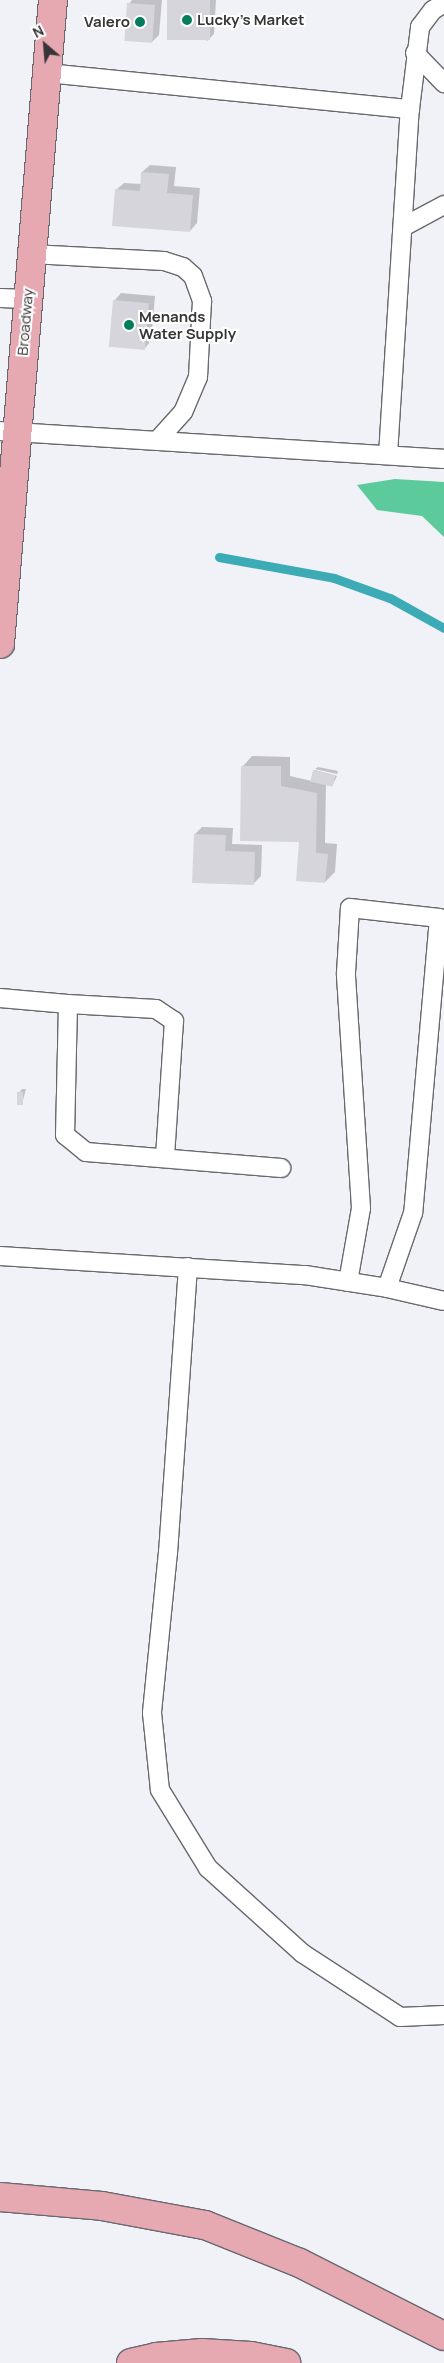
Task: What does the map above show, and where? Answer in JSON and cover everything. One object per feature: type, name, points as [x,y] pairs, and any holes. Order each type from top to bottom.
[{"type":"main road","name":"Broadway","points":[[0,644],[8,431],[27,299],[53,0]]},
{"type":"main road","points":[[0,2197],[102,2206],[205,2225],[300,2263],[444,2336]]},
{"type":"main road","points":[[131,2363],[156,2357],[202,2353],[250,2356],[286,2363]]},
{"type":"lane","points":[[388,455],[415,53],[420,28],[433,10],[444,3]]},
{"type":"lane","points":[[415,53],[444,83]]},
{"type":"lane","points":[[47,74],[410,109]]},
{"type":"lane","points":[[403,227],[444,205]]},
{"type":"lane","points":[[31,254],[164,261],[183,267],[193,276],[201,294],[200,364],[192,395],[183,412],[158,440]]},
{"type":"lane","points":[[0,298],[27,299]]},
{"type":"lane","points":[[8,431],[444,459]]},
{"type":"lane","points":[[348,1282],[361,1208],[346,973],[350,908],[442,919],[413,1213],[387,1288]]},
{"type":"lane","points":[[0,998],[156,1009],[174,1022],[165,1158]]},
{"type":"lane","points":[[68,1004],[65,1134],[86,1152],[282,1168]]},
{"type":"lane","points":[[0,1256],[305,1275],[387,1288],[444,1301]]},
{"type":"lane","points":[[188,1268],[168,1552],[152,1713],[160,1790],[208,1868],[302,1953],[400,2016],[444,2015]]},
{"type":"green space","points":[[395,479],[444,482],[444,537],[422,516],[377,510],[357,485]]},
{"type":"building","name":"Lucky's Market","points":[[167,0],[210,0],[210,40],[167,40]]},
{"type":"building","points":[[127,3],[155,5],[152,43],[124,41]]},
{"type":"building","points":[[141,172],[169,174],[167,193],[193,195],[190,232],[112,226],[115,189],[140,191]]},
{"type":"building","name":"Menands Water Supply","points":[[113,300],[149,303],[145,350],[109,347]]},
{"type":"building","points":[[241,766],[281,766],[281,786],[317,793],[316,853],[328,854],[325,883],[296,881],[299,842],[240,841]]},
{"type":"building","points":[[313,770],[335,775],[333,787],[310,782]]},
{"type":"building","points":[[194,834],[226,835],[225,851],[255,852],[254,885],[192,883]]},
{"type":"building","points":[[17,1092],[23,1092],[23,1105],[17,1105]]},
{"type":"waterway","points":[[219,557],[334,578],[390,598],[444,628]]},
{"type":"place","name":"Lucky's Market","points":[[187,20]]},
{"type":"place","name":"Valero","points":[[140,22]]},
{"type":"place","name":"Menands Water Supply","points":[[129,325]]}]
